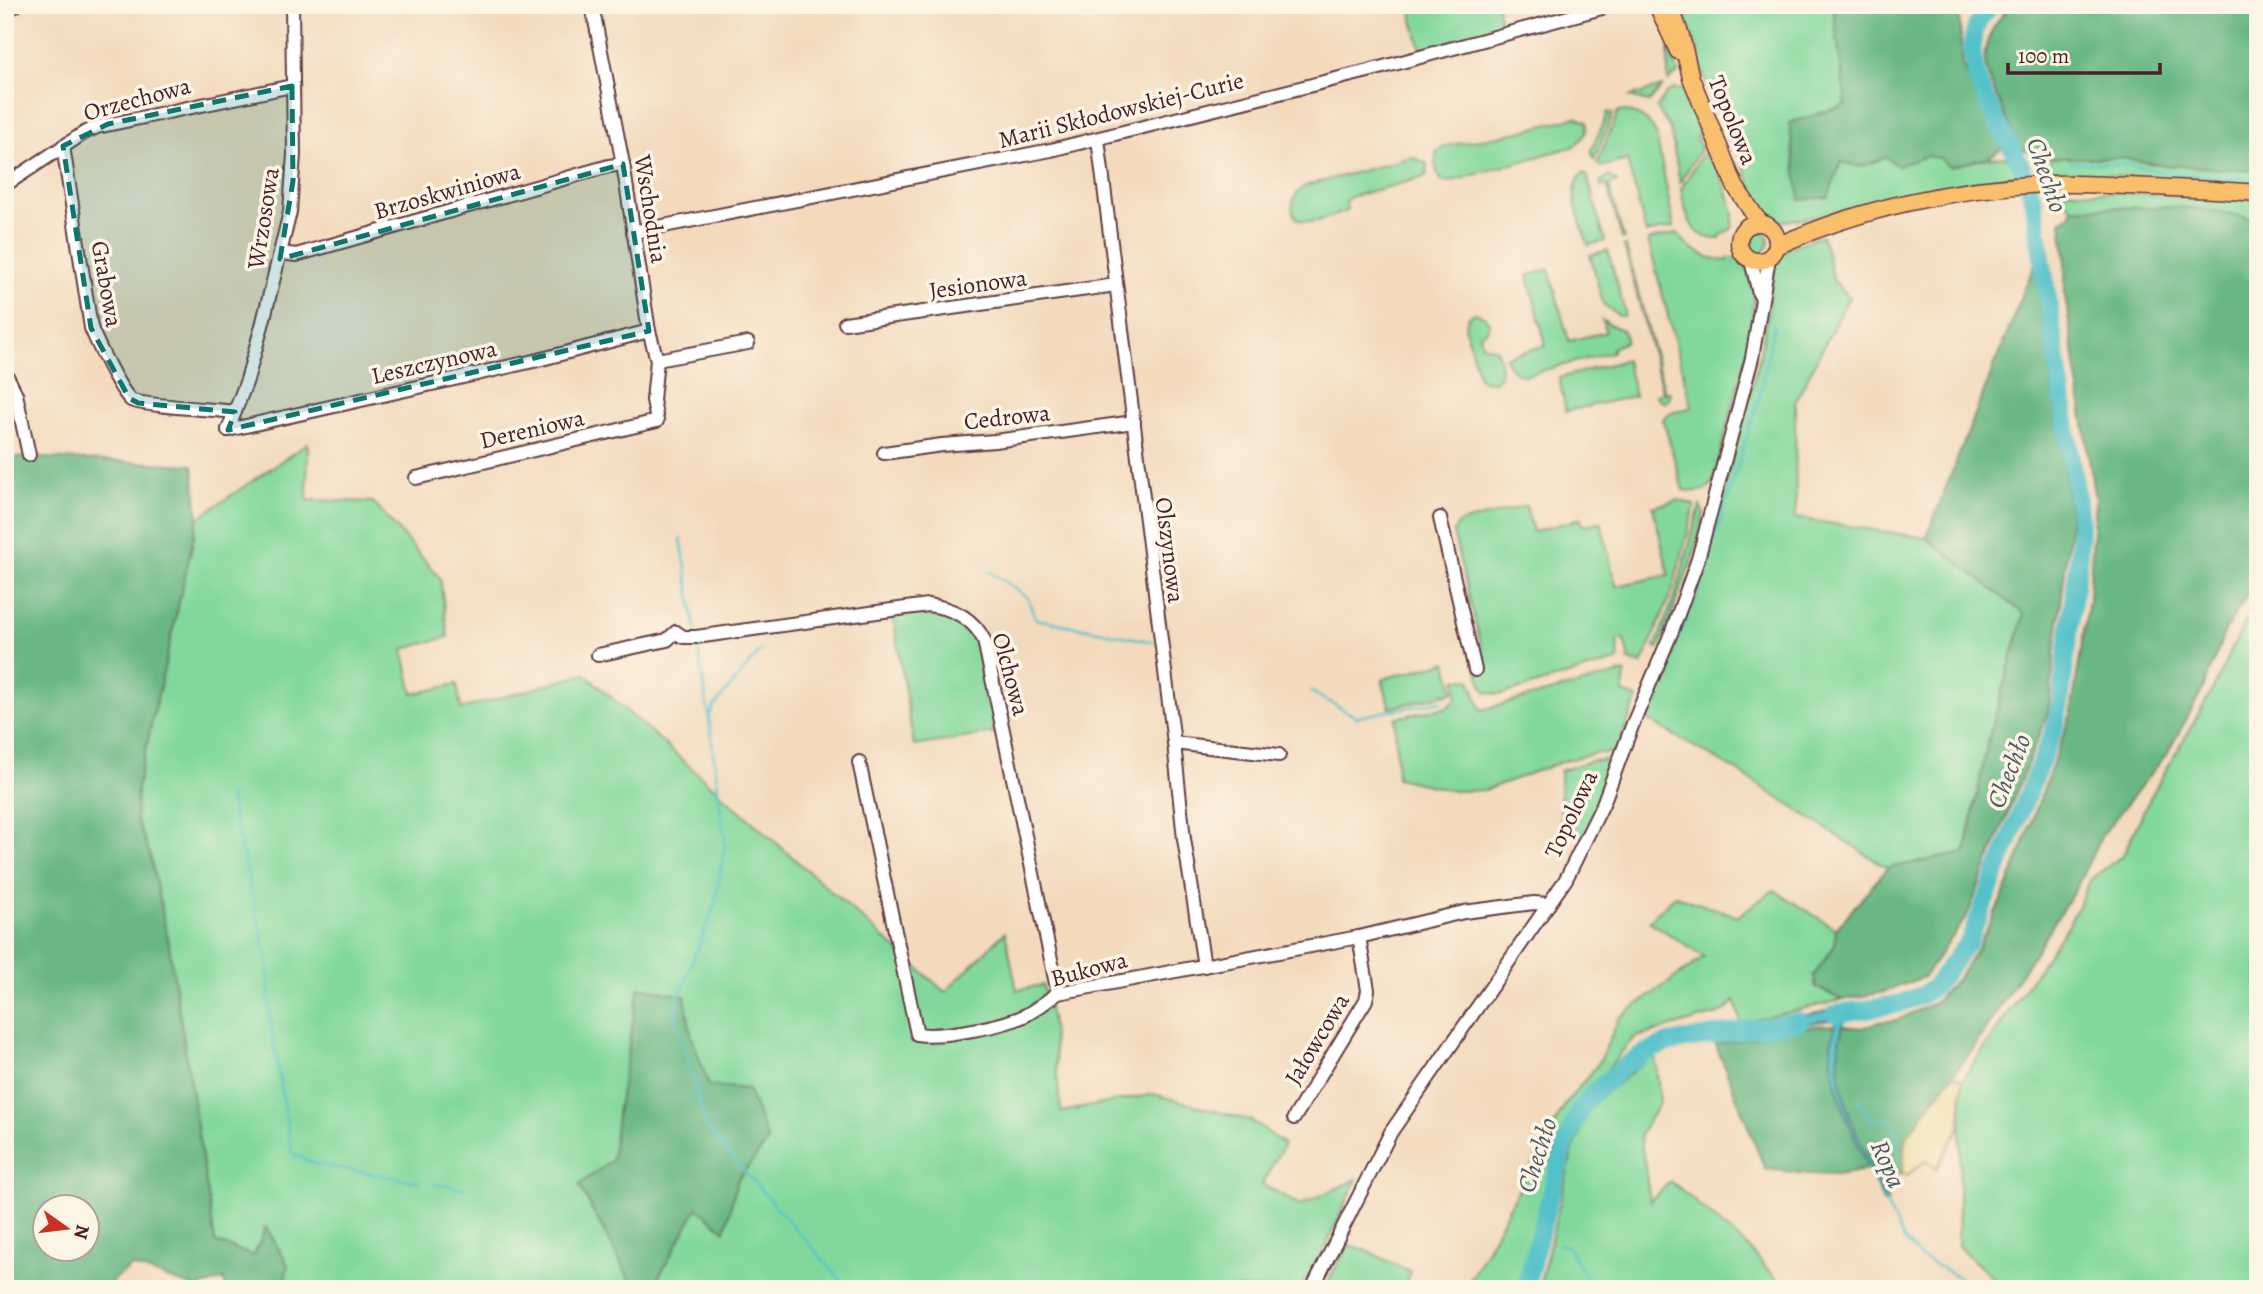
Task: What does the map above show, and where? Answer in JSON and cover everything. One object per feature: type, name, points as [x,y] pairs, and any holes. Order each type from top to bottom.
[{"type":"main road","points":[[5,8],[14,5]]},
{"type":"main road","name":"Topolowa","points":[[1657,5],[1689,72],[1735,186],[1770,239]]},
{"type":"main road","name":"Topolowa","points":[[1670,5],[1681,36],[1689,72]]},
{"type":"main road","points":[[1770,239],[1760,261],[1751,260],[1742,253],[1739,240],[1742,230],[1748,225],[1770,239],[1937,197],[2004,188],[2048,184],[2258,193]]},
{"type":"main road","name":"Topolowa","points":[[1735,186],[1742,230]]},
{"type":"street","name":"Wrzosowa","points":[[228,430],[263,323],[290,212],[293,181],[292,5]]},
{"type":"street","name":"Wschodnia","points":[[593,5],[623,164],[649,331],[657,360],[653,400],[657,421]]},
{"type":"street","name":"Marii Skłodowskiej-Curie","points":[[633,232],[934,175],[1098,139],[1372,70],[1613,5]]},
{"type":"street","name":"Orzechowa","points":[[5,185],[84,133],[108,124],[292,86]]},
{"type":"street","name":"Olszynowa","points":[[1098,139],[1184,839],[1204,965]]},
{"type":"street","name":"Grabowa","points":[[63,146],[91,328],[96,342],[129,398],[145,404],[235,412]]},
{"type":"street","name":"Brzoskwiniowa","points":[[281,253],[296,255],[623,164]]},
{"type":"street","name":"Topolowa","points":[[1311,1289],[1391,1132],[1549,904],[1577,860],[1603,804],[1685,595],[1714,503],[1752,358],[1762,308],[1770,239]]},
{"type":"street","name":"Topolowa","points":[[1751,260],[1762,308]]},
{"type":"street","name":"Jesionowa","points":[[845,323],[1116,285]]},
{"type":"street","name":"Leszczynowa","points":[[228,430],[538,360],[649,331]]},
{"type":"street","points":[[657,360],[748,343]]},
{"type":"street","points":[[5,372],[16,394],[29,455]]},
{"type":"street","name":"Dereniowa","points":[[416,478],[657,421]]},
{"type":"street","name":"Cedrowa","points":[[884,453],[942,445],[995,442],[1133,422]]},
{"type":"street","points":[[1440,518],[1475,670]]},
{"type":"street","name":"Olchowa","points":[[598,655],[667,640],[676,632],[682,636],[696,637],[928,605],[951,610],[973,622],[984,640],[1058,993]]},
{"type":"street","points":[[1174,743],[1279,755]]},
{"type":"street","name":"Bukowa","points":[[859,762],[917,1034],[932,1036],[1012,1021],[1058,993],[1359,937],[1464,912],[1534,903],[1549,904]]},
{"type":"street","name":"Jałowcowa","points":[[1294,1118],[1366,1000],[1368,990],[1359,937]]},
{"type":"highlighted area","points":[[292,86],[293,181],[280,259],[623,164],[649,331],[228,430],[235,412],[138,403],[129,398],[91,328],[63,146],[108,124]]},
{"type":"green space","points":[[1409,5],[1497,5],[1501,26],[1421,50]]},
{"type":"green space","points":[[1681,5],[1833,5],[1846,105],[1841,162],[1861,167],[1886,157],[1898,166],[1926,156],[1940,158],[1949,167],[1987,158],[2010,157],[2019,175],[1934,189],[1818,216],[1778,222],[1765,215],[1757,205],[1737,146],[1734,147],[1725,130],[1711,95]]},
{"type":"green space","points":[[1833,5],[1973,5],[1959,15],[1963,66],[2002,148],[1987,158],[1949,167],[1940,158],[1926,156],[1898,166],[1886,157],[1861,167],[1841,162],[1828,197],[1800,200],[1789,123],[1846,105]]},
{"type":"green space","points":[[2013,5],[2258,5],[2258,171],[2162,165],[2122,158],[2050,158],[2020,149],[1992,87],[1985,59],[1987,42],[1995,24]]},
{"type":"green space","points":[[1668,48],[1679,72],[1668,81]]},
{"type":"green space","points":[[1662,87],[1649,102],[1630,97],[1632,96]]},
{"type":"green space","points":[[1674,89],[1688,91],[1699,135],[1696,137],[1701,148],[1680,182],[1670,129],[1657,108],[1666,94]]},
{"type":"green space","points":[[1626,111],[1644,119],[1656,134],[1674,227],[1646,233],[1627,160],[1602,167],[1597,164],[1618,112]]},
{"type":"green space","points":[[1608,112],[1613,114],[1594,160],[1591,151]]},
{"type":"green space","points":[[1576,117],[1587,122],[1587,126],[1575,146],[1449,182],[1444,182],[1437,172],[1437,151],[1447,146],[1519,132]]},
{"type":"green space","points":[[1706,152],[1720,172],[1734,212],[1732,228],[1720,236],[1720,239],[1702,235],[1696,230],[1687,216],[1681,189]]},
{"type":"green space","points":[[1412,157],[1427,164],[1427,174],[1424,177],[1351,197],[1346,201],[1347,211],[1318,221],[1302,221],[1293,213],[1293,201],[1305,186]]},
{"type":"green space","points":[[2050,158],[2122,158],[2162,165],[2258,170],[2258,186],[2107,175],[2051,175]]},
{"type":"green space","points":[[1583,173],[1587,175],[1605,241],[1588,245],[1575,198],[1575,189]]},
{"type":"green space","points":[[1609,176],[1617,182],[1609,185],[1624,239],[1607,185],[1601,187],[1601,181]]},
{"type":"green space","points":[[2057,190],[2258,200],[2258,220],[2188,210],[2072,208]]},
{"type":"green space","points":[[2183,207],[2258,220],[2258,577],[2225,631],[2202,691],[2168,752],[2102,835],[2075,890],[1972,1050],[1907,1136],[1902,1173],[1892,1174],[1882,1182],[1875,1165],[1835,1175],[1765,1169],[1716,1045],[1813,1026],[1862,1028],[1878,1022],[1898,1020],[1935,1002],[1957,979],[1978,947],[2008,886],[2071,714],[2089,599],[2095,499],[2065,295],[2061,221],[2071,215],[2072,208]]},
{"type":"green space","points":[[1754,231],[1762,231],[1769,238],[1769,246],[1762,253],[1754,253],[1747,246],[1747,238]]},
{"type":"green space","points":[[1678,233],[1693,249],[1706,256],[1727,261],[1728,258],[1736,258],[1746,264],[1754,294],[1751,337],[1712,484],[1699,491],[1683,490],[1663,419],[1668,414],[1692,407],[1648,240]]},
{"type":"green space","points":[[1822,235],[1834,281],[1849,297],[1795,402],[1796,518],[1926,538],[2024,613],[1987,745],[1965,853],[1887,868],[1737,771],[1646,719],[1674,653],[1669,651],[1678,634],[1720,505],[1759,359],[1774,262],[1781,251]]},
{"type":"green space","points":[[1624,246],[1665,393],[1670,392],[1669,399],[1664,402],[1656,395],[1663,393]]},
{"type":"green space","points":[[1608,250],[1625,313],[1623,316],[1603,304],[1590,255]]},
{"type":"green space","points":[[2035,263],[2071,518],[2048,712],[1967,916],[1924,977],[1884,992],[1842,1000],[1816,987],[1814,975],[1835,945],[1836,929],[1887,868],[1966,853],[1987,745],[2024,614],[1926,538]]},
{"type":"green space","points":[[1549,269],[1569,341],[1606,332],[1602,320],[1623,331],[1625,342],[1612,348],[1612,352],[1526,375],[1518,374],[1510,368],[1505,357],[1546,345],[1528,276]]},
{"type":"green space","points":[[1475,313],[1484,316],[1489,323],[1487,330],[1480,334],[1482,345],[1496,349],[1499,358],[1501,371],[1494,382],[1479,378],[1465,328],[1468,317]]},
{"type":"green space","points":[[1626,360],[1635,396],[1566,411],[1559,378]]},
{"type":"green space","points":[[308,443],[307,500],[373,502],[440,578],[448,637],[403,649],[413,694],[457,684],[461,709],[585,674],[945,992],[1005,932],[1017,990],[1043,985],[1051,1017],[1061,1112],[1154,1094],[1252,1121],[1284,1144],[1262,1184],[1300,1205],[1357,1179],[1319,1261],[1299,1289],[283,1289],[287,1265],[265,1228],[254,1256],[215,1243],[168,940],[136,819],[137,788],[198,518]]},
{"type":"green space","points":[[5,458],[193,465],[198,518],[137,788],[136,819],[150,854],[168,940],[215,1242],[254,1256],[266,1227],[288,1265],[283,1289],[226,1289],[224,1279],[197,1288],[132,1266],[102,1289],[5,1289]]},
{"type":"green space","points":[[1678,500],[1695,505],[1672,592],[1642,664],[1629,660],[1624,638],[1617,642],[1619,660],[1503,694],[1487,693],[1478,671],[1487,669],[1453,532],[1459,523],[1526,506],[1533,532],[1581,518],[1582,525],[1601,522],[1616,586],[1669,575],[1653,507]]},
{"type":"green space","points":[[1700,506],[1704,514],[1693,557],[1659,648],[1655,647],[1676,593]]},
{"type":"green space","points":[[2258,601],[2258,1288],[2005,1289],[1958,1246],[1962,1080],[2069,924],[2091,879],[2123,855],[2151,796],[2212,691]]},
{"type":"green space","points":[[932,611],[959,619],[980,640],[1000,732],[914,746],[893,616]]},
{"type":"green space","points":[[1447,662],[1454,692],[1390,708],[1382,679]]},
{"type":"green space","points":[[1625,672],[1623,693],[1637,698],[1618,747],[1612,753],[1595,753],[1564,761],[1485,790],[1454,791],[1397,778],[1395,718],[1448,707],[1457,698],[1456,679],[1470,679],[1481,710]]},
{"type":"green space","points":[[1606,760],[1610,769],[1584,836],[1561,824],[1560,771],[1590,761]]},
{"type":"green space","points":[[1774,890],[1836,929],[1835,945],[1814,975],[1816,987],[1842,1000],[1741,1023],[1735,1001],[1724,1012],[1633,1038],[1572,1113],[1559,1148],[1521,1289],[1465,1289],[1566,1103],[1599,1063],[1619,1018],[1704,957],[1649,921],[1675,896],[1738,916]]},
{"type":"green space","points":[[639,987],[685,996],[691,1034],[709,1086],[748,1089],[768,1141],[737,1181],[725,1231],[697,1208],[652,1289],[635,1289],[579,1185],[612,1160],[617,1114]]},
{"type":"green space","points":[[1655,1054],[1660,1102],[1640,1135],[1650,1201],[1670,1182],[1677,1186],[1749,1248],[1782,1286],[1780,1289],[1539,1289],[1572,1153],[1590,1105]]},
{"type":"green space","points":[[1348,1245],[1365,1250],[1411,1272],[1402,1289],[1324,1289]]},
{"type":"sand","points":[[1953,1075],[1962,1080],[1960,1127],[1936,1169],[1927,1160],[1907,1175],[1902,1173],[1907,1136]]},
{"type":"water","points":[[1857,1005],[1859,1014],[1846,1017],[1840,1039],[1842,1086],[1857,1135],[1888,1201],[1884,1203],[1850,1126],[1836,1084],[1831,1045],[1837,1019],[1777,1028],[1777,1021]]},
{"type":"waterway","name":"Chechło","points":[[1835,1014],[1898,1004],[1922,995],[1934,987],[1969,941],[2054,729],[2060,703],[2079,556],[2080,519],[2034,203],[2022,169],[1987,102],[1973,61],[1973,40],[1978,22],[1992,5]]},
{"type":"waterway","name":"Chechło","points":[[2013,161],[2025,160]]},
{"type":"waterway","points":[[2070,162],[2124,164],[2167,173],[2258,181]]},
{"type":"waterway","points":[[1643,724],[1700,584],[1760,395],[1774,325]]},
{"type":"waterway","points":[[681,538],[696,631]]},
{"type":"waterway","points":[[990,572],[1027,597],[1036,619],[1154,642]]},
{"type":"waterway","points":[[697,641],[709,718]]},
{"type":"waterway","points":[[760,651],[713,708],[709,718],[725,844],[715,904],[674,1009],[707,1129],[849,1289]]},
{"type":"waterway","points":[[1311,692],[1357,717],[1442,701]]},
{"type":"waterway","points":[[229,796],[267,958],[270,1019],[292,1153],[316,1164],[420,1182]]},
{"type":"waterway","name":"Chechło","points":[[1525,1289],[1564,1146],[1580,1110],[1592,1094],[1624,1066],[1646,1052],[1668,1043],[1800,1021]]},
{"type":"waterway","points":[[1858,1097],[1872,1119],[1886,1119],[1894,1125],[1897,1136],[1896,1150]]},
{"type":"waterway","points":[[434,1184],[465,1189]]},
{"type":"waterway","name":"Ropa","points":[[1885,1201],[1904,1240],[1920,1257],[1982,1289]]},
{"type":"waterway","name":"Chechło","points":[[1543,1210],[1546,1213]]},
{"type":"waterway","name":"Chechło","points":[[1546,1215],[1550,1219]]},
{"type":"waterway","points":[[1559,1244],[1569,1248],[1592,1289]]}]
